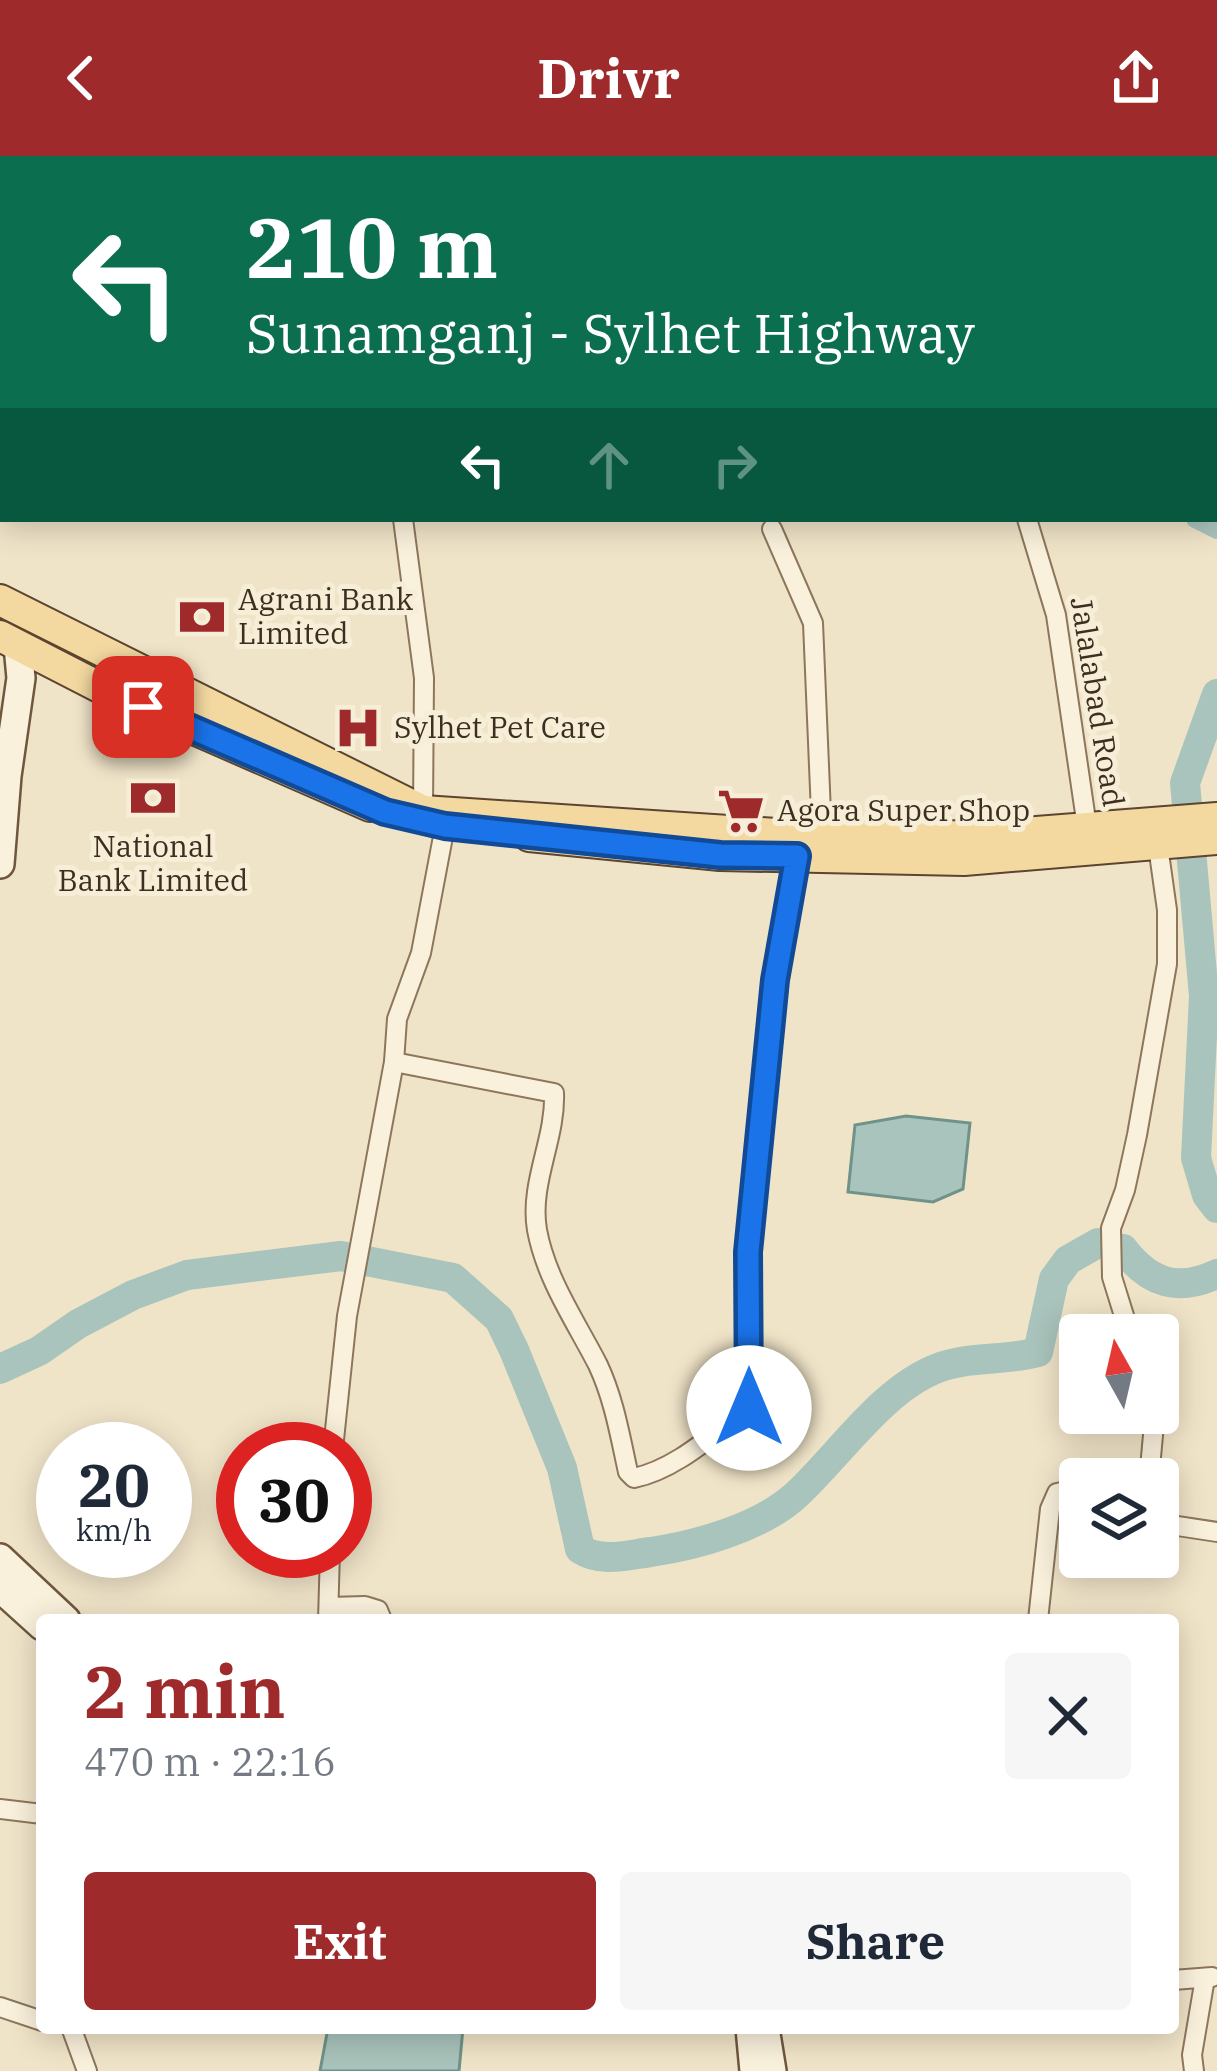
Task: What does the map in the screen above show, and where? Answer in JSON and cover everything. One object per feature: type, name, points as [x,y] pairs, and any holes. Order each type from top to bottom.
[{"type":"main road","points":[[0,600],[434,819]]},
{"type":"main road","points":[[9,641],[285,772],[385,812],[964,860],[1156,835],[1217,818]]},
{"type":"main road","points":[[0,735],[9,641]]},
{"type":"main road","points":[[0,864],[21,678],[9,641]]},
{"type":"main road","points":[[809,846],[1087,827],[1217,839]]},
{"type":"main road","points":[[0,1558],[59,1614]]},
{"type":"main road","points":[[0,1588],[36,1621]]},
{"type":"main road","points":[[751,2034],[754,2071]]},
{"type":"main road","points":[[766,2034],[772,2071]]},
{"type":"street","points":[[336,1422],[347,1316],[394,1062],[397,1019],[421,953],[434,819],[424,678],[404,522]]},
{"type":"street","name":"Jalalabad Road","points":[[1028,522],[1056,615],[1087,827]]},
{"type":"street","points":[[394,1062],[554,1093],[535,1201],[538,1233],[561,1298],[600,1370],[628,1472],[634,1478],[677,1460],[749,1408],[748,1252],[775,980],[809,846],[813,623],[772,530]]},
{"type":"street","points":[[1123,1314],[1112,1277],[1111,1228],[1137,1135],[1167,964],[1167,910],[1156,835]]},
{"type":"street","points":[[1039,1614],[1050,1509],[1059,1492]]},
{"type":"street","points":[[1179,1526],[1217,1532]]},
{"type":"street","points":[[330,1578],[329,1613],[365,1606],[380,1614]]},
{"type":"street","points":[[0,1809],[36,1813]]},
{"type":"street","points":[[1179,1980],[1211,1977],[1192,2055],[1194,2071]]},
{"type":"street","points":[[0,2008],[36,2018]]},
{"type":"street","points":[[73,2034],[87,2071]]},
{"type":"water","points":[[906,1116],[970,1123],[963,1189],[933,1202],[848,1192],[855,1125]]},
{"type":"water","points":[[327,2034],[462,2034],[459,2071],[320,2071]]},
{"type":"waterway","points":[[1201,522],[1217,530]]},
{"type":"waterway","points":[[1217,694],[1185,783],[1204,996],[1196,1158],[1207,1195],[1217,1208]]},
{"type":"waterway","points":[[0,1369],[133,1295],[187,1275],[341,1256],[453,1278],[499,1319],[514,1350],[562,1468],[580,1549],[597,1556],[624,1556],[707,1540],[764,1517],[795,1496],[879,1407],[938,1368],[1038,1352],[1054,1279],[1068,1260],[1098,1243]]},
{"type":"waterway","points":[[1123,1249],[1144,1270],[1165,1281],[1190,1283],[1217,1274]]},
{"type":"place","name":"Agrani Bank Limited","points":[[202,617]]},
{"type":"place","name":"Sylhet Pet Care","points":[[358,728]]},
{"type":"place","name":"National Bank Limited","points":[[153,798]]},
{"type":"place","name":"Agora Super Shop","points":[[741,811]]},
{"type":"route","points":[[143,707],[385,812],[445,826],[720,855],[797,856],[775,980],[748,1252],[749,1408]]}]
